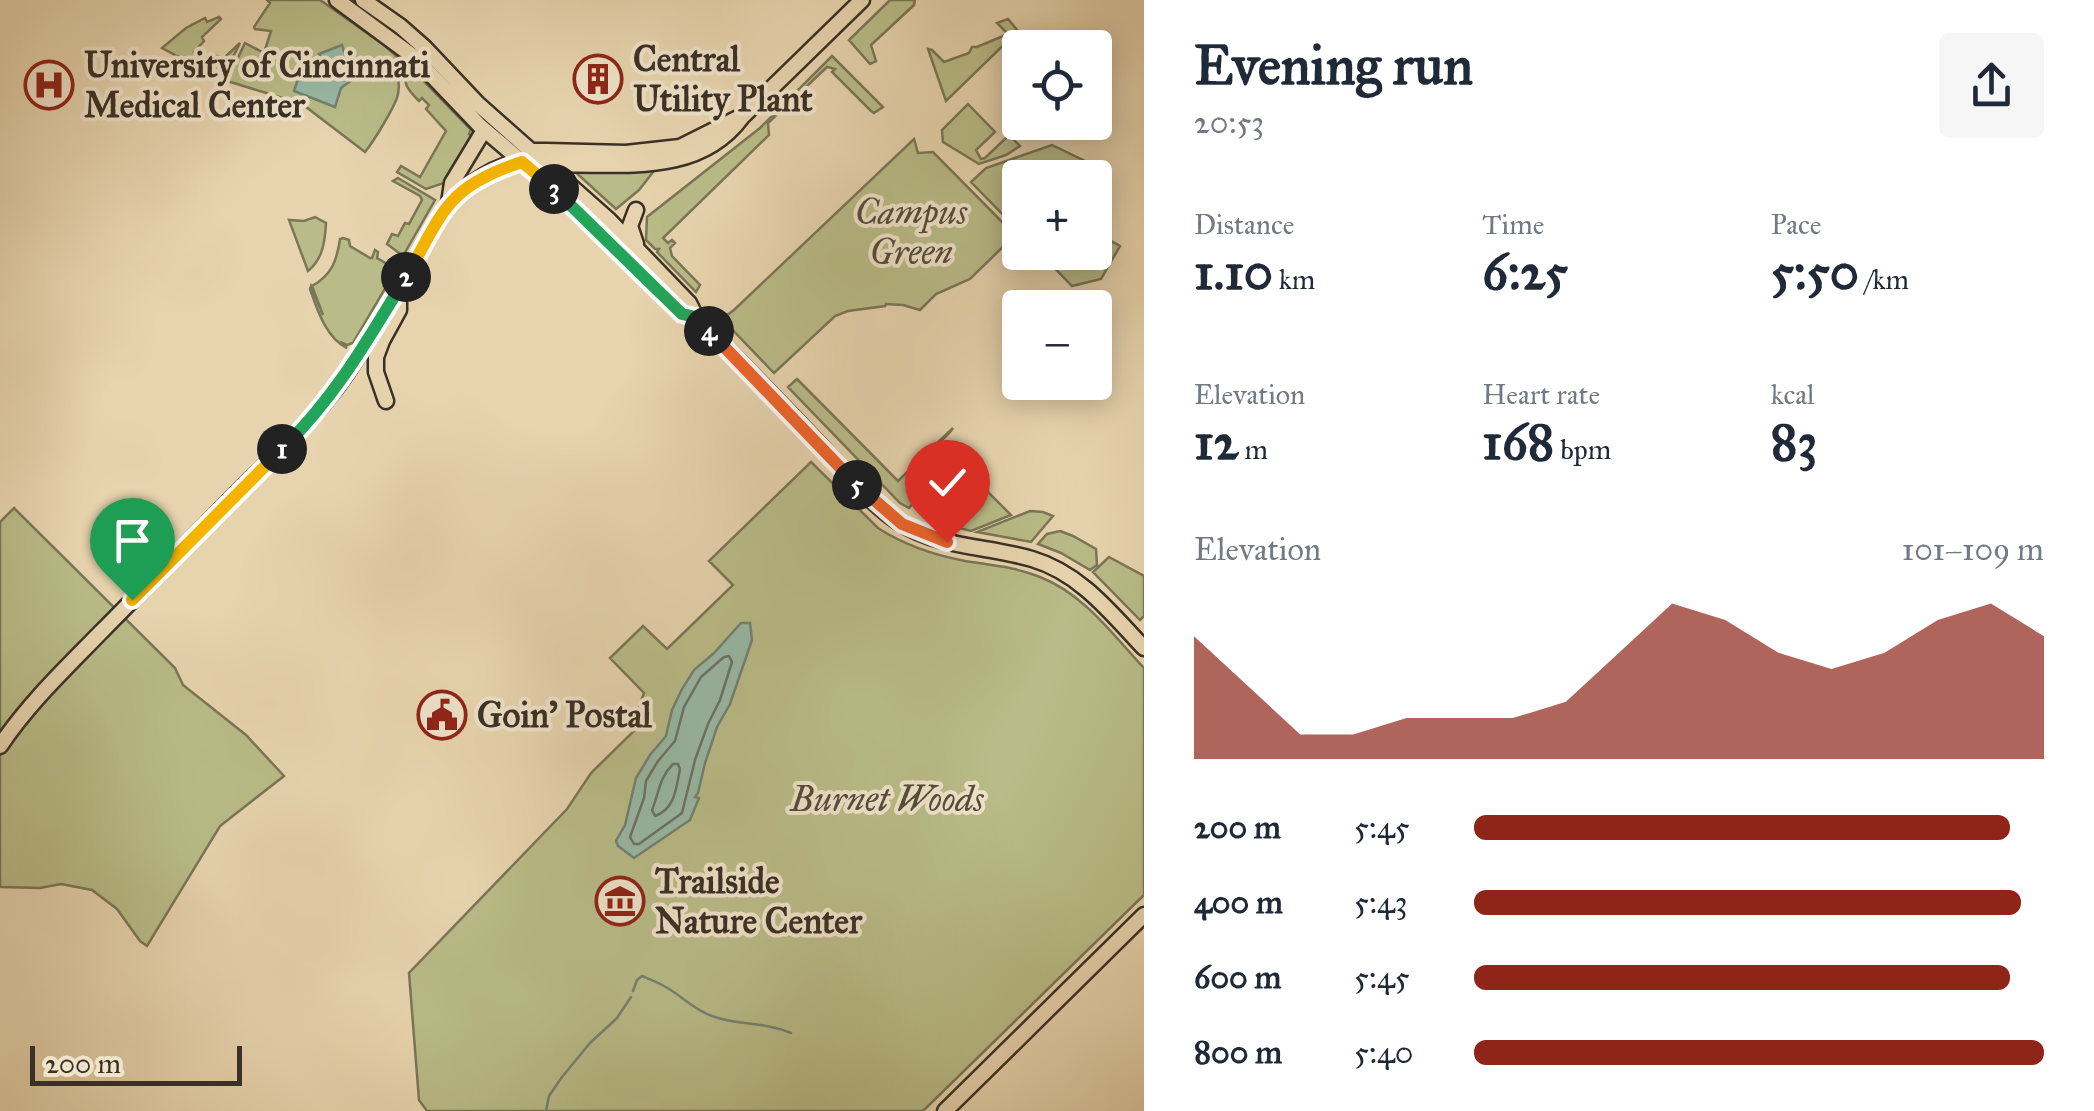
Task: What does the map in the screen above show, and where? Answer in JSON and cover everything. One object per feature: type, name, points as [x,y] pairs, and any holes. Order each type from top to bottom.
[{"type":"main road","points":[[337,0],[404,48],[528,156],[682,314],[696,317]]},
{"type":"main road","points":[[363,0],[426,48],[489,124]]},
{"type":"main road","points":[[550,166],[648,164],[702,150],[730,132],[862,0]]},
{"type":"main road","points":[[0,746],[14,726],[158,572],[319,410],[344,378],[448,204],[480,178],[528,156],[680,147],[742,117]]},
{"type":"main road","points":[[448,204],[452,182],[489,124]]},
{"type":"main road","points":[[528,156],[550,166],[610,220],[689,303],[696,317],[891,516],[911,529],[947,542],[1028,558],[1059,570],[1094,595],[1144,648]]},
{"type":"main road","points":[[636,210],[630,230],[644,257]]},
{"type":"main road","points":[[386,401],[376,372],[376,357],[399,310],[399,288]]},
{"type":"main road","points":[[945,1111],[1144,915]]},
{"type":"green space","points":[[267,0],[320,0],[403,62],[396,99],[365,152],[302,104],[227,81],[245,43],[264,53],[271,31],[254,27],[270,3]]},
{"type":"green space","points":[[890,0],[915,0],[871,45],[876,61],[870,64],[849,40]]},
{"type":"green space","points":[[219,17],[194,52],[208,64],[217,56],[224,58],[240,43],[222,80],[162,48],[186,28],[205,18],[207,22]]},
{"type":"green space","points":[[1008,19],[1017,30],[1004,30],[997,23]]},
{"type":"green space","points":[[1002,37],[1002,47],[946,101],[928,49],[944,62]]},
{"type":"green space","points":[[832,56],[883,107],[871,111],[832,72],[835,69],[827,67],[768,123],[769,135],[663,238],[675,243],[670,248],[672,256],[700,285],[696,292],[657,252],[659,249],[646,240],[647,217],[760,128]]},
{"type":"green space","points":[[410,67],[471,130],[472,136],[444,183],[426,189],[397,172],[401,166],[420,177],[446,131],[426,109],[429,105],[422,98],[419,101],[409,89],[406,77]]},
{"type":"green space","points":[[968,104],[995,132],[976,150],[981,159],[1004,140],[1014,140],[1020,146],[979,164],[943,142],[942,130]]},
{"type":"green space","name":"Campus Green","points":[[914,139],[918,153],[933,152],[1002,222],[1002,248],[970,279],[936,294],[920,310],[886,304],[835,316],[774,373],[722,319]]},
{"type":"green space","points":[[1052,145],[1083,160],[1009,160]]},
{"type":"green space","points":[[1002,162],[1002,214],[971,182],[986,168]]},
{"type":"green space","points":[[572,169],[651,170],[653,172],[616,209]]},
{"type":"green space","points":[[398,178],[435,200],[403,256],[387,244],[392,234],[398,236],[405,223],[409,224],[422,200],[393,181]]},
{"type":"green space","points":[[315,217],[326,223],[325,236],[320,255],[308,271],[289,220]]},
{"type":"green space","points":[[343,238],[370,258],[375,250],[377,258],[391,266],[394,262],[399,265],[353,343],[340,342],[347,348],[340,343],[328,330],[310,289],[311,286],[323,315],[312,286],[329,272]]},
{"type":"green space","points":[[1112,242],[1120,246],[1112,260]]},
{"type":"green space","points":[[1056,270],[1106,270],[1101,279],[1072,286]]},
{"type":"green space","points":[[797,379],[898,481],[953,428],[931,452],[918,494],[909,508],[788,387]]},
{"type":"green space","points":[[948,456],[1011,515],[971,531],[932,521],[930,511],[943,461]]},
{"type":"green space","name":"Burnet Woods","points":[[811,462],[878,528],[898,539],[942,556],[1022,571],[1056,584],[1097,616],[1144,668],[1144,895],[923,1111],[427,1111],[419,1100],[409,973],[567,809],[591,773],[638,727],[635,717],[644,693],[610,658],[643,626],[667,649],[733,585],[709,561]]},
{"type":"green space","points":[[14,508],[175,668],[183,685],[246,735],[284,776],[220,826],[147,946],[117,909],[92,890],[61,884],[0,887],[0,522]]},
{"type":"green space","points":[[1030,511],[1053,516],[1031,542],[977,532]]},
{"type":"green space","points":[[1060,531],[1096,549],[1097,565],[1090,570],[1038,544],[1047,534]]},
{"type":"green space","points":[[1109,557],[1144,576],[1144,616],[1140,620],[1093,572]]},
{"type":"water","points":[[342,45],[353,79],[341,88],[335,107],[294,91],[300,73],[318,78],[327,68],[319,54]]},
{"type":"water","points":[[741,623],[750,623],[752,640],[730,704],[717,727],[690,820],[634,858],[616,841],[625,825],[636,778],[666,736],[672,710],[694,670]]},
{"type":"waterway","points":[[633,991],[642,976],[712,1016],[791,1033]]},
{"type":"waterway","points":[[546,1111],[549,1096],[562,1077],[617,1018],[631,997]]},
{"type":"place","name":"Central Utility Plant","points":[[598,79]]},
{"type":"place","name":"University of Cincinnati Medical Center","points":[[49,85]]},
{"type":"place","name":"Goin' Postal","points":[[442,715]]},
{"type":"place","name":"Trailside Nature Center","points":[[620,901]]},
{"type":"route","points":[[132,600],[323,406],[367,342],[448,204],[480,178],[522,162],[567,200],[682,314],[696,317],[874,502],[902,524],[947,542]]}]
